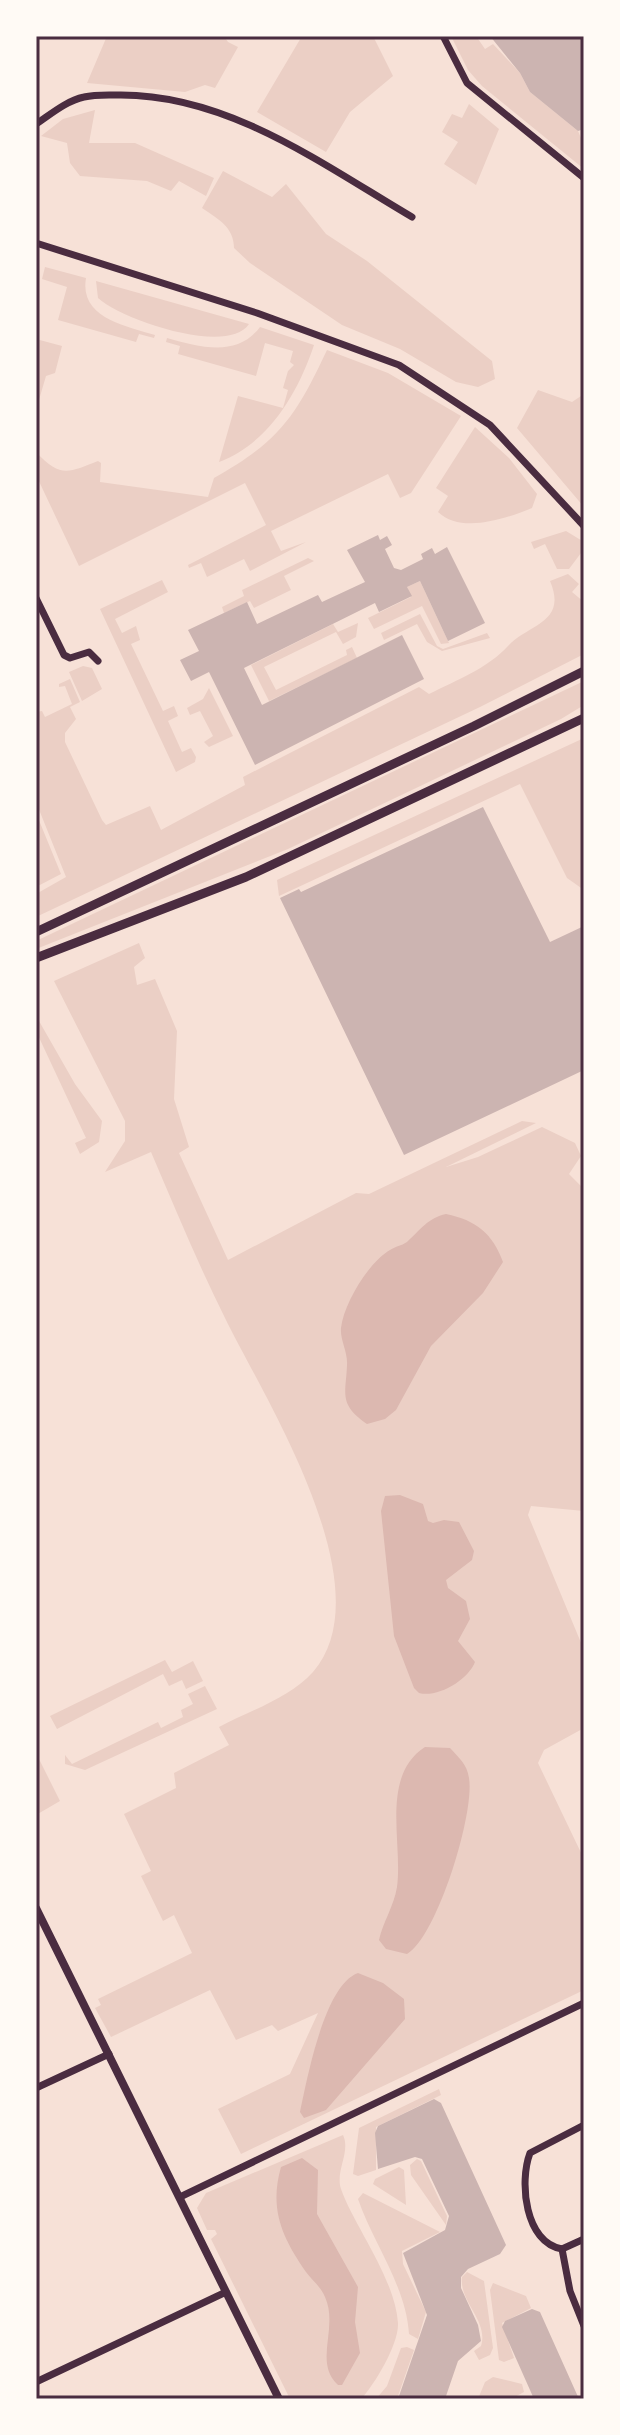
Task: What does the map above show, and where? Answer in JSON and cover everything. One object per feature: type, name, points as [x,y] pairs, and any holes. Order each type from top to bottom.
[{"type":"main road","points":[[36,932],[584,671]]},
{"type":"main road","points":[[36,958],[246,877],[584,718]]},
{"type":"street","points":[[443,36],[467,83],[542,147],[584,178]]},
{"type":"street","points":[[36,124],[73,101],[88,96],[141,96],[192,103],[247,123],[412,217]]},
{"type":"street","points":[[36,243],[257,313],[399,365],[490,425],[584,526]]},
{"type":"street","points":[[36,598],[64,655],[70,658],[89,652],[98,661]]},
{"type":"street","points":[[36,1908],[279,2399]]},
{"type":"street","points":[[180,2197],[584,2003]]},
{"type":"street","points":[[36,2088],[109,2054]]},
{"type":"street","points":[[584,2125],[532,2151],[527,2161],[527,2207],[543,2241],[562,2249],[584,2239]]},
{"type":"street","points":[[562,2249],[570,2291],[584,2326]]},
{"type":"street","points":[[36,2382],[226,2292]]},
{"type":"shaded area","points":[[107,36],[224,36],[238,47],[215,88],[205,85],[185,92],[87,83]]},
{"type":"shaded area","points":[[302,36],[373,36],[393,76],[350,112],[326,152],[257,112]]},
{"type":"shaded area","points":[[451,36],[476,36],[485,49],[493,44],[520,73],[530,92],[578,131],[584,145],[584,169],[482,86],[468,70]]},
{"type":"shaded area","points":[[469,104],[499,129],[476,185],[444,164],[458,142],[442,132],[452,114],[462,118]]},
{"type":"shaded area","points":[[95,110],[89,143],[135,143],[214,178],[206,196],[179,181],[171,191],[147,181],[80,176],[70,163],[67,143],[41,136],[63,119]]},
{"type":"shaded area","points":[[223,171],[272,197],[286,184],[326,234],[367,261],[492,361],[495,379],[478,387],[456,382],[400,349],[342,325],[250,263],[234,248],[231,234],[224,224],[202,208]]},
{"type":"shaded area","points":[[45,267],[86,278],[86,292],[97,311],[119,324],[155,335],[154,338],[139,334],[136,342],[58,320],[67,287],[42,279]]},
{"type":"shaded area","points":[[96,281],[249,324],[237,333],[220,337],[175,331],[111,307],[98,298]]},
{"type":"shaded area","points":[[260,327],[314,345],[290,398],[279,414],[267,429],[237,453],[219,462],[238,396],[283,408],[288,390],[283,388],[288,371],[294,365],[290,362],[293,351],[265,343],[256,376],[178,354],[180,346],[166,342],[167,338],[217,348],[240,343]]},
{"type":"shaded area","points":[[36,339],[62,346],[55,373],[46,376],[36,410]]},
{"type":"shaded area","points":[[327,350],[388,373],[461,416],[411,493],[400,498],[388,474],[271,531],[281,551],[306,542],[250,571],[244,559],[207,577],[201,563],[189,568],[188,565],[266,525],[245,483],[79,566],[36,475],[36,452],[59,470],[72,470],[98,461],[101,463],[100,482],[208,497],[214,478],[255,452],[284,425],[306,393]]},
{"type":"shaded area","points":[[538,390],[572,402],[584,394],[584,507],[517,428]]},
{"type":"shaded area","points":[[475,427],[509,458],[537,494],[532,508],[496,520],[471,523],[448,519],[438,512],[448,496],[436,488]]},
{"type":"shaded area","points":[[566,531],[584,542],[584,555],[581,553],[569,569],[557,569],[545,544],[534,549],[531,542]]},
{"type":"shaded area","points":[[308,558],[314,561],[284,576],[291,590],[254,608],[250,601],[224,613],[222,607],[244,596],[242,590]]},
{"type":"shaded area","points":[[568,574],[579,584],[572,592],[584,602],[584,654],[480,707],[36,917],[36,894],[66,877],[36,802],[36,712],[42,711],[45,717],[72,704],[65,686],[59,687],[59,684],[70,679],[80,702],[70,707],[76,719],[65,733],[65,742],[102,820],[106,825],[150,806],[161,830],[245,785],[243,777],[419,687],[429,694],[482,667],[550,614],[554,595],[550,581]]},
{"type":"shaded area","points":[[162,580],[168,592],[115,619],[122,633],[136,626],[140,640],[131,644],[163,711],[174,706],[178,716],[168,721],[182,752],[191,748],[196,757],[195,762],[176,772],[100,609]]},
{"type":"shaded area","points":[[420,581],[449,643],[441,644],[422,606],[374,629],[368,618],[411,597],[407,587]]},
{"type":"shaded area","points":[[420,614],[437,646],[443,649],[487,633],[490,638],[442,651],[427,642],[417,624],[384,640],[381,633]]},
{"type":"shaded area","points":[[358,623],[356,637],[343,644],[336,632],[264,667],[276,690],[347,655],[346,650],[352,647],[357,658],[269,701],[251,665],[333,624],[338,632]]},
{"type":"shaded area","points":[[83,666],[92,668],[102,689],[82,701],[69,672]]},
{"type":"shaded area","points":[[584,681],[584,705],[561,719],[288,849],[36,949],[36,941]]},
{"type":"shaded area","points":[[209,688],[233,736],[209,747],[204,742],[213,736],[200,711],[190,715],[187,708],[203,699]]},
{"type":"shaded area","points":[[584,738],[584,890],[567,878],[520,784],[279,896],[277,880]]},
{"type":"shaded area","points":[[36,813],[61,874],[36,887]]},
{"type":"shaded area","points":[[139,943],[145,958],[134,967],[137,985],[155,979],[177,1031],[174,1099],[189,1147],[179,1153],[228,1260],[356,1193],[369,1194],[522,1121],[536,1123],[446,1167],[478,1157],[542,1127],[575,1143],[581,1156],[569,1174],[584,1189],[584,1511],[531,1506],[528,1515],[584,1650],[584,1728],[544,1750],[538,1763],[584,1859],[584,1990],[241,2154],[218,2109],[290,2074],[318,2013],[278,2031],[272,2025],[236,2040],[210,1990],[111,2037],[95,2008],[101,2005],[98,1999],[192,1953],[174,1915],[163,1921],[141,1876],[151,1871],[124,1814],[176,1788],[174,1773],[229,1745],[219,1727],[281,1697],[313,1672],[332,1636],[336,1592],[328,1544],[311,1493],[205,1277],[151,1152],[105,1172],[125,1141],[125,1121],[54,981]]},
{"type":"shaded area","points":[[39,1021],[75,1084],[102,1121],[99,1142],[80,1154],[75,1143],[86,1138],[36,1031]]},
{"type":"shaded area","points":[[446,1214],[475,1224],[494,1244],[503,1262],[483,1293],[431,1346],[396,1410],[385,1419],[367,1424],[352,1410],[346,1398],[347,1360],[341,1328],[347,1307],[366,1273],[382,1256],[407,1242],[429,1221]]},
{"type":"shaded area","points":[[400,1495],[423,1504],[428,1521],[459,1522],[474,1551],[472,1560],[446,1580],[448,1588],[466,1601],[470,1619],[458,1641],[475,1662],[459,1681],[435,1693],[419,1693],[414,1688],[394,1636],[381,1511],[385,1496]]},
{"type":"shaded area","points":[[165,1660],[172,1672],[193,1661],[203,1681],[186,1689],[182,1680],[169,1686],[163,1674],[57,1729],[50,1716]]},
{"type":"shaded area","points":[[205,1686],[217,1709],[85,1770],[65,1764],[65,1755],[72,1764],[158,1722],[161,1728],[183,1717],[181,1710],[193,1704],[188,1694]]},
{"type":"shaded area","points":[[425,1747],[450,1748],[468,1773],[469,1795],[452,1873],[430,1924],[419,1943],[407,1954],[386,1949],[379,1940],[397,1887],[396,1811],[402,1775],[411,1760]]},
{"type":"shaded area","points":[[36,1753],[60,1801],[36,1815]]},
{"type":"shaded area","points":[[358,1973],[383,1983],[404,1999],[405,2019],[326,2110],[304,2118],[300,2112],[319,2035],[336,1995],[346,1981]]},
{"type":"shaded area","points":[[439,2089],[441,2095],[376,2127],[376,2170],[358,2176],[353,2174],[359,2128]]},
{"type":"shaded area","points":[[343,2135],[345,2148],[341,2189],[390,2288],[398,2323],[395,2342],[373,2384],[361,2399],[290,2399],[211,2239],[217,2234],[215,2230],[207,2230],[197,2208],[206,2193]]},
{"type":"shaded area","points":[[302,2158],[318,2170],[317,2214],[358,2287],[355,2322],[360,2353],[342,2385],[338,2385],[327,2366],[329,2309],[325,2297],[290,2247],[277,2209],[281,2167]]},
{"type":"shaded area","points":[[417,2159],[421,2161],[447,2216],[446,2225],[411,2175],[410,2165]]},
{"type":"shaded area","points":[[399,2167],[404,2170],[406,2205],[373,2184],[375,2179]]},
{"type":"shaded area","points":[[363,2193],[440,2232],[402,2251],[403,2264],[426,2312],[418,2339],[409,2334],[407,2316],[396,2282],[358,2199]]},
{"type":"shaded area","points":[[467,2272],[484,2281],[493,2348],[490,2355],[479,2360],[474,2351],[481,2346],[481,2328],[462,2286],[462,2277]]},
{"type":"shaded area","points":[[493,2283],[526,2296],[531,2308],[502,2323],[514,2358],[504,2362],[499,2360],[490,2290]]},
{"type":"shaded area","points":[[401,2348],[414,2350],[397,2399],[376,2399],[387,2386]]},
{"type":"shaded area","points":[[493,2377],[522,2384],[524,2392],[511,2399],[478,2399],[485,2382]]},
{"type":"building","points":[[490,36],[584,36],[584,129],[578,131],[530,92],[520,73]]},
{"type":"building","points":[[378,535],[380,540],[387,536],[392,545],[385,549],[394,568],[401,570],[423,559],[421,554],[432,548],[435,554],[447,547],[485,623],[448,641],[420,581],[407,587],[412,596],[379,612],[375,603],[244,668],[262,705],[402,635],[424,679],[255,765],[209,672],[191,681],[180,660],[199,651],[188,630],[247,602],[257,624],[318,595],[322,602],[365,582],[347,550]]},
{"type":"building","points":[[483,807],[550,942],[584,926],[584,1070],[404,1155],[280,898],[299,889],[301,892]]},
{"type":"building","points":[[434,2099],[441,2103],[506,2245],[500,2254],[468,2269],[461,2277],[461,2288],[478,2325],[481,2341],[458,2361],[445,2399],[398,2399],[427,2315],[403,2253],[445,2230],[449,2216],[422,2159],[415,2157],[378,2169],[375,2133],[378,2126]]},
{"type":"building","points":[[532,2309],[540,2312],[579,2399],[534,2399],[502,2327],[505,2321]]}]
